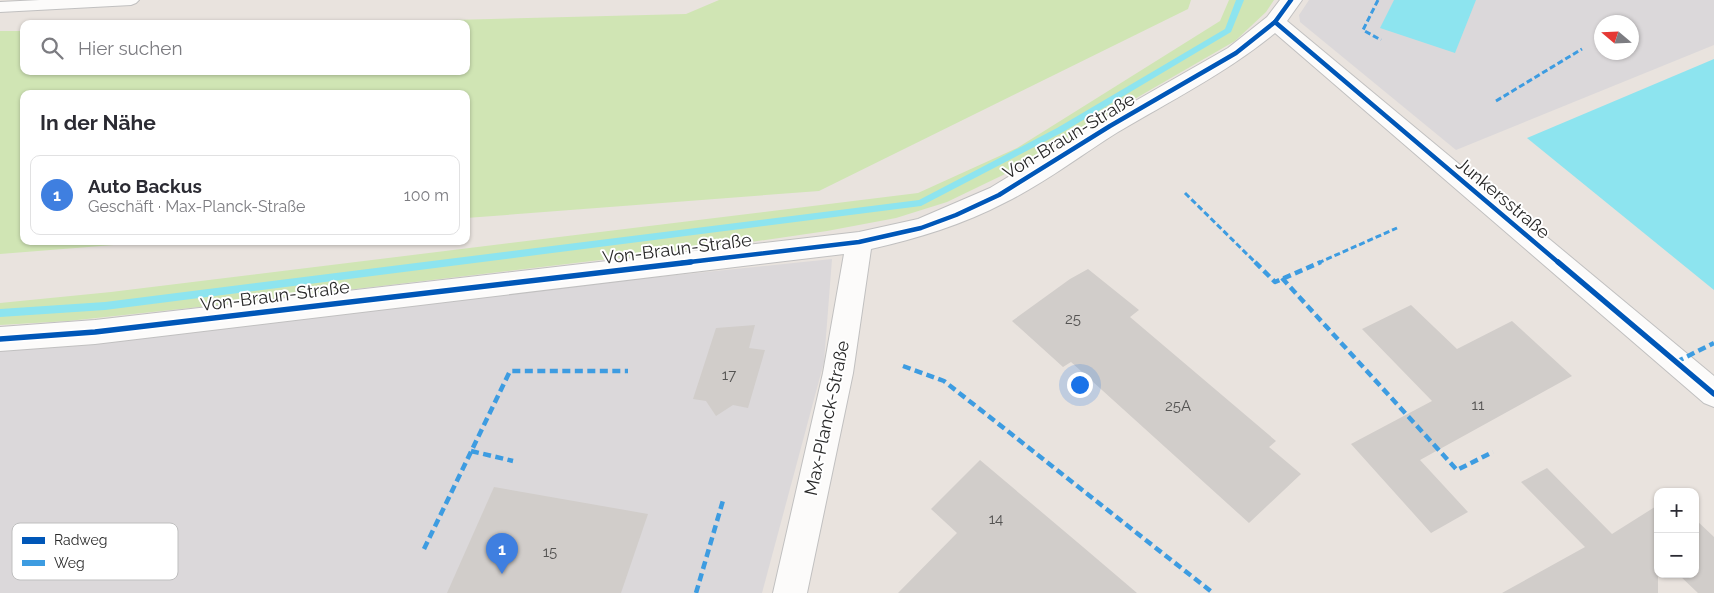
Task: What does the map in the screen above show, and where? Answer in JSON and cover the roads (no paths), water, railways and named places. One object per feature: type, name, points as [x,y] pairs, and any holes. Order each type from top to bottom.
[{"type":"street","name":"Von-Braun-Straße","points":[[0,339],[95,332],[859,242],[921,228],[998,195],[1110,126],[1236,53],[1275,22],[1291,0]]},
{"type":"street","name":"Junkersstraße","points":[[1275,22],[1714,394]]},
{"type":"street","name":"Max-Planck-Straße","points":[[790,593],[838,373],[859,242]]},
{"type":"lane","points":[[0,7],[131,0]]},
{"type":"water","points":[[1394,0],[1476,0],[1455,53],[1380,28]]},
{"type":"water","points":[[1714,59],[1714,290],[1527,138]]},
{"type":"waterway","points":[[0,313],[105,306],[921,203],[1060,130],[1228,30],[1240,0]]},
{"type":"place","name":"Auto Backus","points":[[502,574]]}]
